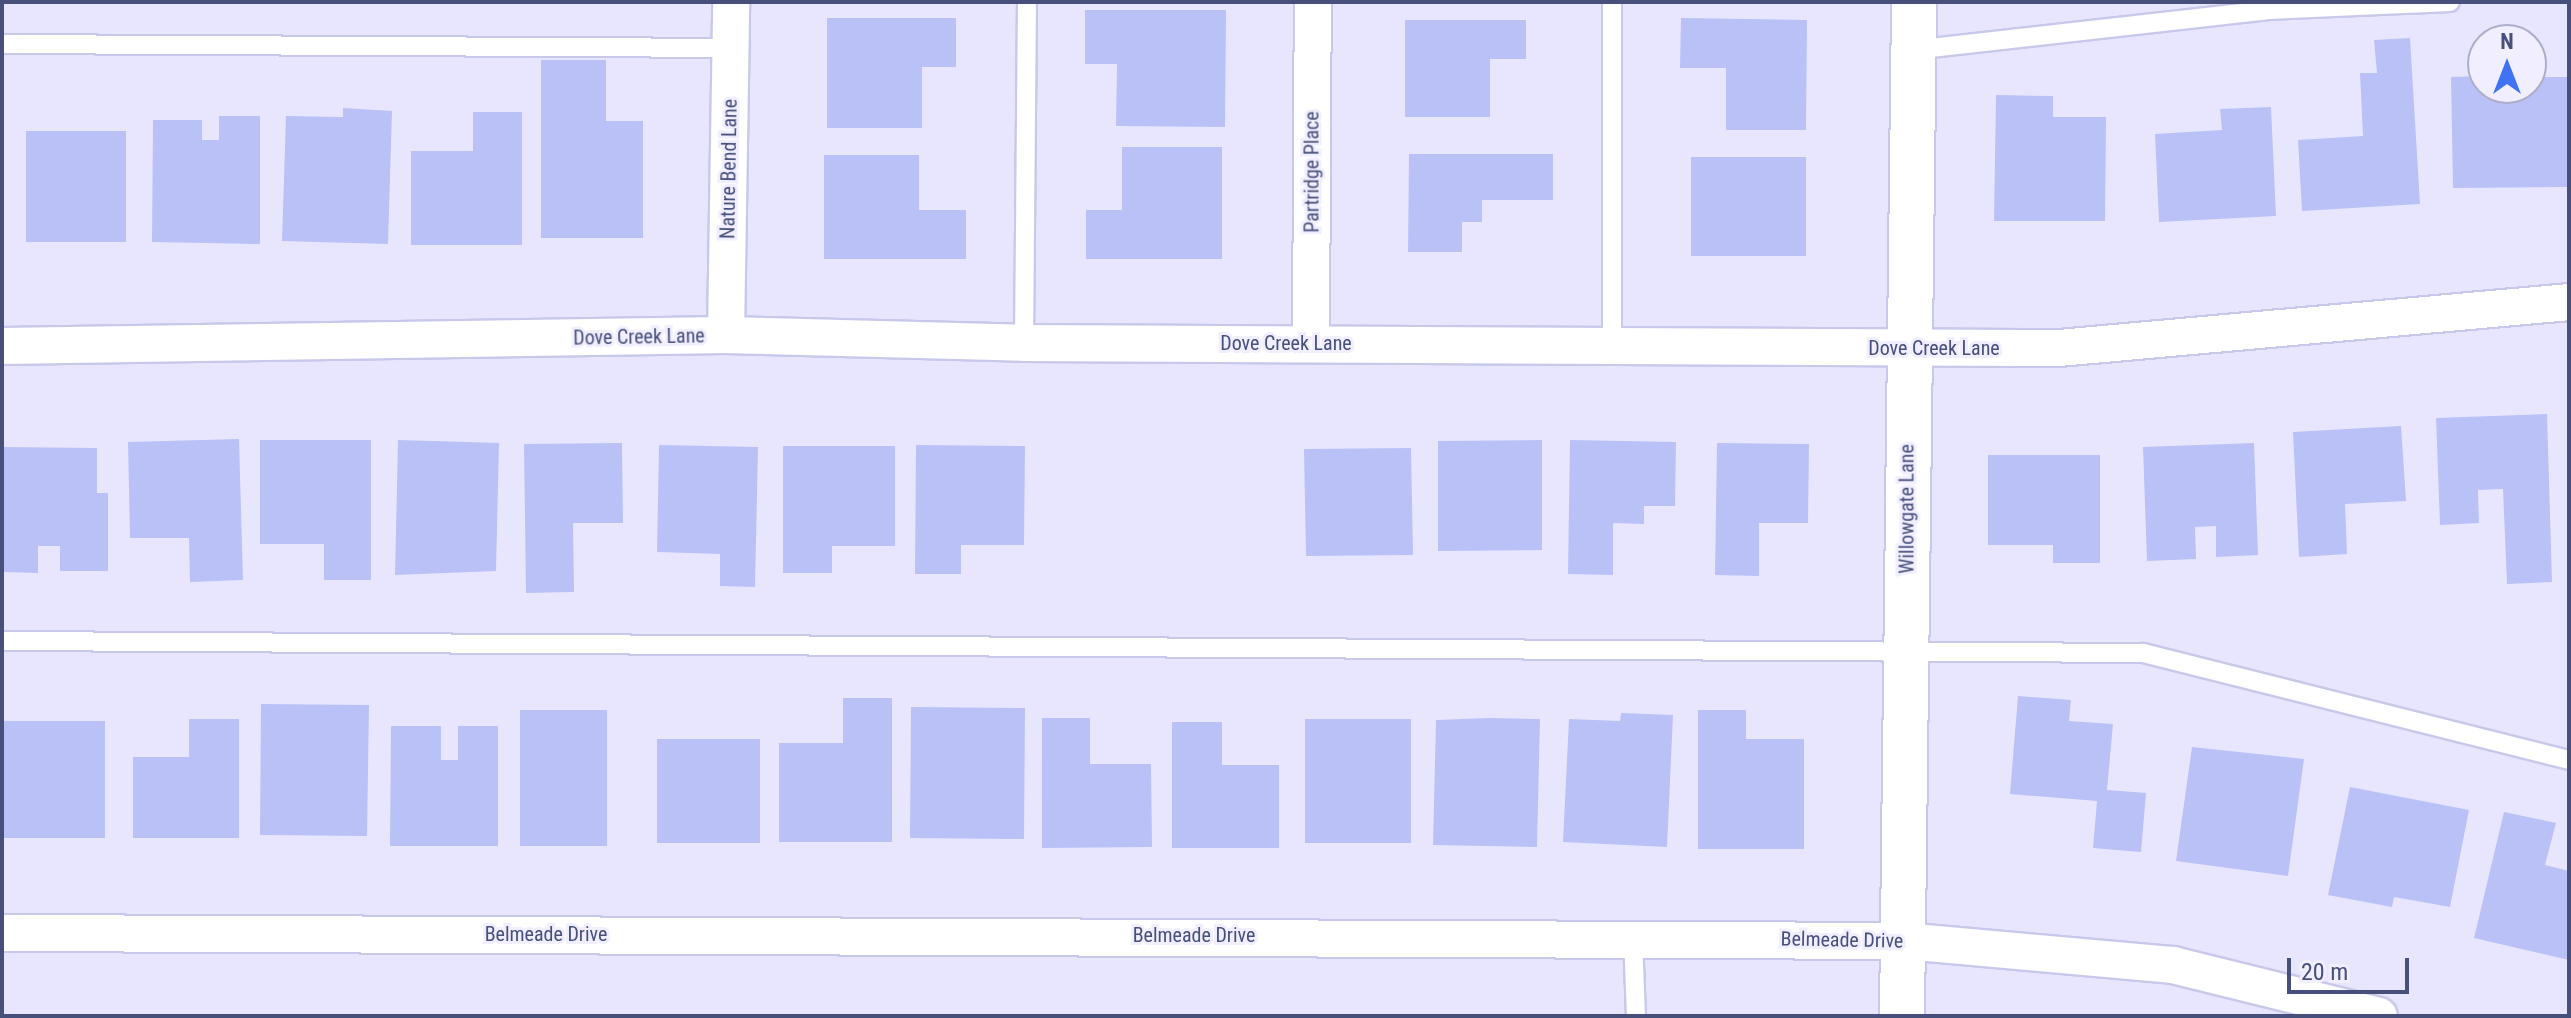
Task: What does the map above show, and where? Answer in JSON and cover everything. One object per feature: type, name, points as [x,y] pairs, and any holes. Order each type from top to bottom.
[{"type":"street","name":"Nature Bend Lane","points":[[726,335],[731,2]]},
{"type":"street","name":"Partridge Place","points":[[1311,343],[1313,2]]},
{"type":"street","name":"Willowgate Lane","points":[[1902,1016],[1914,2]]},
{"type":"street","name":"Dove Creek Lane","points":[[2,346],[726,335],[1024,343],[2059,348],[2569,302]]},
{"type":"street","name":"Belmeade Drive","points":[[2,933],[1633,936],[1904,941],[2173,965],[2379,1016]]},
{"type":"lane","points":[[1024,343],[1027,2]]},
{"type":"lane","points":[[1612,2],[1612,344]]},
{"type":"lane","points":[[1913,50],[2267,10],[2450,2]]},
{"type":"lane","points":[[2,44],[732,48]]},
{"type":"lane","points":[[2,641],[2143,653],[2569,760]]},
{"type":"lane","points":[[1633,936],[1636,1016]]},
{"type":"building","points":[[1085,10],[1226,10],[1225,127],[1116,126],[1117,64],[1085,64]]},
{"type":"building","points":[[827,18],[956,18],[956,67],[922,67],[922,128],[827,128]]},
{"type":"building","points":[[1681,18],[1807,20],[1806,130],[1726,130],[1726,68],[1680,68]]},
{"type":"building","points":[[1405,20],[1526,20],[1526,59],[1490,59],[1490,117],[1405,117]]},
{"type":"building","points":[[2410,38],[2420,204],[2302,211],[2298,140],[2363,136],[2360,73],[2377,73],[2374,40]]},
{"type":"building","points":[[541,60],[606,60],[606,121],[643,121],[643,238],[541,238]]},
{"type":"building","points":[[2467,76],[2467,104],[2547,104],[2547,77],[2569,77],[2569,187],[2453,188],[2451,77]]},
{"type":"building","points":[[1996,95],[2053,96],[2053,117],[2106,117],[2105,221],[1994,221]]},
{"type":"building","points":[[2271,107],[2276,216],[2159,222],[2155,134],[2222,130],[2220,109]]},
{"type":"building","points":[[343,108],[392,111],[388,244],[282,241],[286,116],[343,117]]},
{"type":"building","points":[[473,112],[522,112],[522,245],[411,245],[411,151],[473,151]]},
{"type":"building","points":[[219,116],[260,116],[260,244],[152,242],[153,120],[202,120],[202,140],[219,140]]},
{"type":"building","points":[[26,131],[126,131],[126,242],[26,242]]},
{"type":"building","points":[[1122,147],[1222,147],[1222,259],[1086,259],[1086,210],[1122,210]]},
{"type":"building","points":[[1409,154],[1553,154],[1553,200],[1482,200],[1482,222],[1462,222],[1462,252],[1408,252]]},
{"type":"building","points":[[824,155],[919,155],[919,210],[966,210],[966,259],[824,259]]},
{"type":"building","points":[[1691,157],[1806,157],[1806,256],[1691,256]]},
{"type":"building","points":[[2547,414],[2552,582],[2507,584],[2503,489],[2478,490],[2479,523],[2440,525],[2436,418]]},
{"type":"building","points":[[2401,426],[2406,501],[2345,504],[2347,554],[2299,557],[2293,432]]},
{"type":"building","points":[[239,439],[243,580],[190,582],[189,538],[130,538],[128,442]]},
{"type":"building","points":[[260,440],[371,440],[371,580],[324,580],[324,544],[260,544]]},
{"type":"building","points":[[398,440],[499,443],[496,571],[395,575]]},
{"type":"building","points":[[1542,440],[1542,550],[1438,551],[1438,441]]},
{"type":"building","points":[[1570,440],[1676,442],[1675,506],[1644,506],[1644,524],[1613,523],[1613,575],[1568,574]]},
{"type":"building","points":[[622,443],[623,523],[573,523],[574,592],[526,593],[524,444]]},
{"type":"building","points":[[1717,443],[1809,444],[1808,523],[1759,523],[1759,576],[1715,575]]},
{"type":"building","points":[[2254,443],[2258,555],[2216,557],[2216,526],[2195,527],[2196,559],[2147,561],[2143,447]]},
{"type":"building","points":[[659,445],[758,447],[755,587],[720,586],[720,554],[657,552]]},
{"type":"building","points":[[916,445],[1025,446],[1024,545],[961,545],[961,574],[915,574]]},
{"type":"building","points":[[783,446],[895,446],[895,546],[832,546],[832,573],[783,573]]},
{"type":"building","points":[[2,447],[97,448],[97,493],[108,493],[108,571],[60,571],[60,546],[38,546],[38,573],[2,572]]},
{"type":"building","points":[[1411,448],[1413,555],[1306,556],[1304,449]]},
{"type":"building","points":[[1988,455],[2100,455],[2100,563],[2053,563],[2053,545],[1988,545]]},
{"type":"building","points":[[2018,696],[2071,700],[2069,721],[2113,724],[2107,790],[2146,793],[2141,852],[2093,848],[2097,801],[2010,794]]},
{"type":"building","points":[[843,698],[892,698],[892,842],[779,842],[779,743],[843,743]]},
{"type":"building","points":[[261,704],[369,705],[367,836],[260,835]]},
{"type":"building","points":[[911,707],[1025,708],[1024,839],[910,838]]},
{"type":"building","points":[[520,710],[607,710],[607,846],[520,846]]},
{"type":"building","points":[[1698,710],[1746,710],[1746,739],[1804,739],[1804,849],[1698,849]]},
{"type":"building","points":[[1621,713],[1673,715],[1667,847],[1563,842],[1569,719],[1620,721]]},
{"type":"building","points":[[1042,718],[1090,718],[1090,764],[1151,764],[1152,847],[1042,848]]},
{"type":"building","points":[[189,719],[239,719],[239,838],[133,838],[133,757],[189,757]]},
{"type":"building","points":[[1305,719],[1411,719],[1411,843],[1305,843]]},
{"type":"building","points":[[1540,719],[1537,847],[1433,845],[1436,720]]},
{"type":"building","points":[[2,721],[105,721],[105,838],[2,838]]},
{"type":"building","points":[[1172,722],[1222,722],[1222,765],[1279,765],[1279,848],[1172,848]]},
{"type":"building","points":[[391,726],[441,726],[441,760],[458,760],[458,726],[498,726],[498,846],[390,846]]},
{"type":"building","points":[[657,739],[760,739],[760,843],[657,843]]},
{"type":"building","points":[[2192,747],[2304,759],[2288,876],[2176,861]]},
{"type":"building","points":[[2350,787],[2469,810],[2450,907],[2394,897],[2392,907],[2328,895]]},
{"type":"building","points":[[2504,812],[2556,823],[2545,865],[2569,871],[2569,960],[2474,938]]}]
